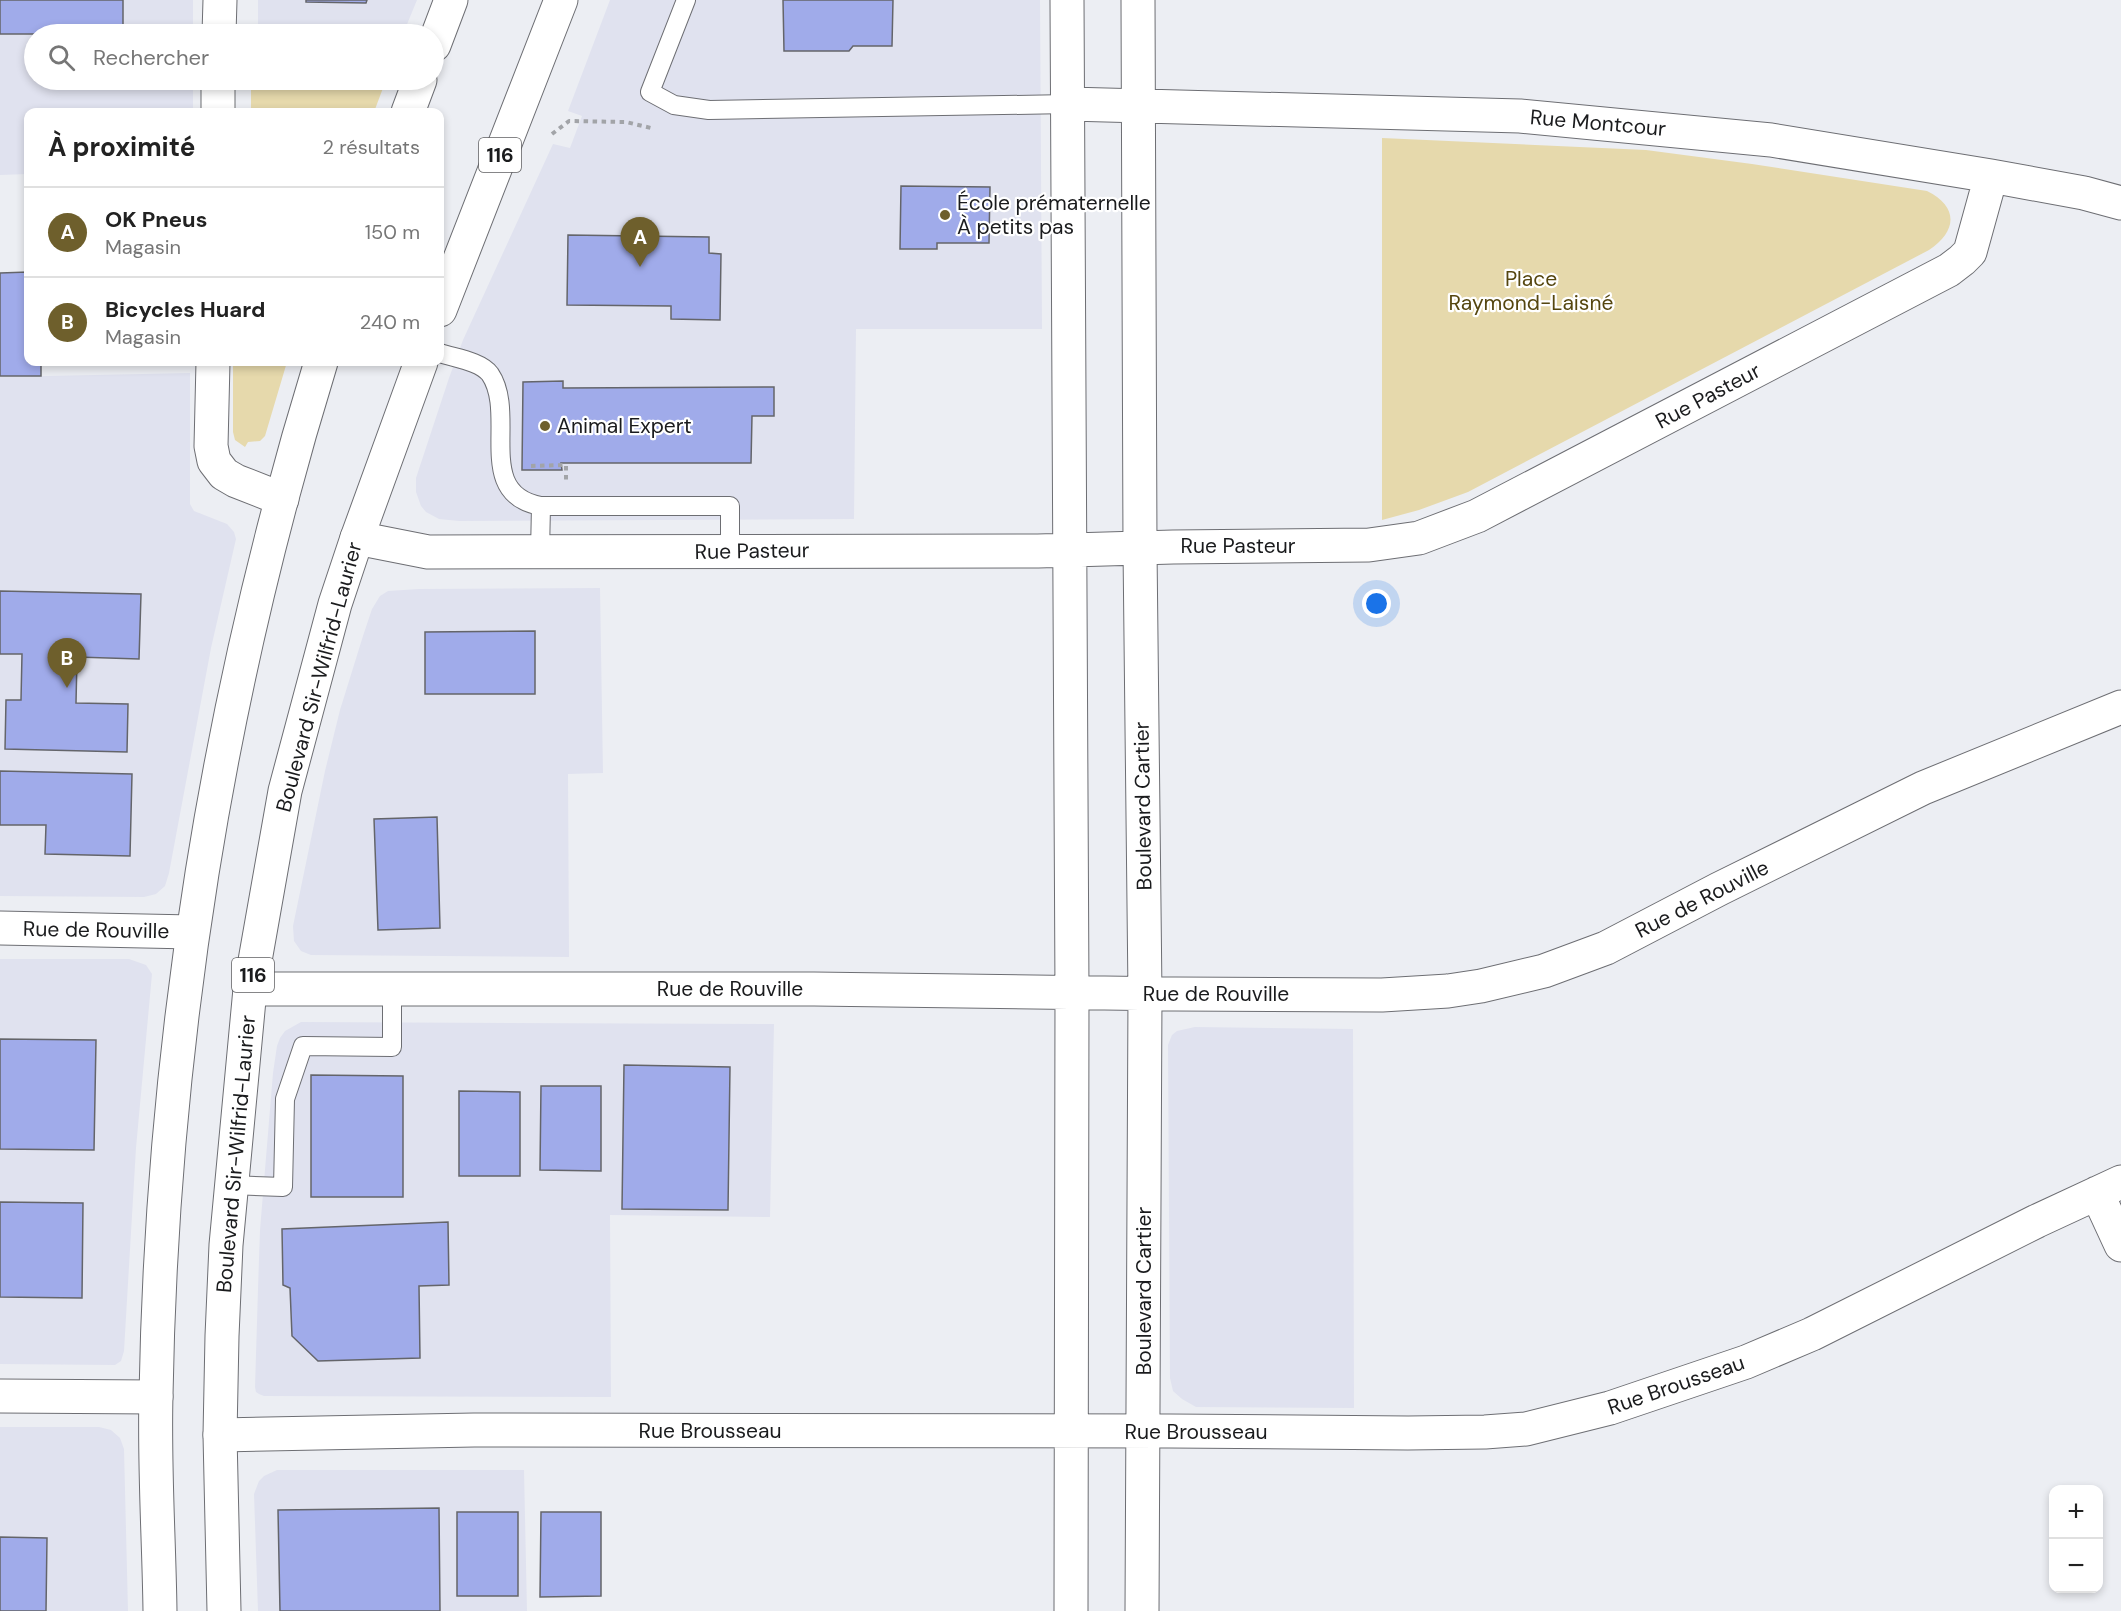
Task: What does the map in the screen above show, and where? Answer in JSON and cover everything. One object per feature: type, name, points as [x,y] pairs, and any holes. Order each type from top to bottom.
[{"type":"street","points":[[219,24],[220,0]]},
{"type":"street","points":[[442,24],[451,0]]},
{"type":"street","name":"116","points":[[444,300],[561,0]]},
{"type":"street","points":[[1067,0],[1071,550],[1071,1611]]},
{"type":"street","name":"Boulevard Cartier","points":[[1138,0],[1140,549],[1145,994],[1142,1611]]},
{"type":"street","points":[[218,90],[218,108]]},
{"type":"street","points":[[410,108],[416,90]]},
{"type":"street","name":"Rue Montcour","points":[[1069,104],[1520,116],[1771,140],[1991,176],[2084,193],[2121,203]]},
{"type":"street","name":"Rue Pasteur","points":[[357,538],[428,552],[730,552],[1140,549],[1386,544],[1419,538],[1477,516],[1949,270],[1970,252],[1991,176]]},
{"type":"street","points":[[213,366],[211,446],[214,461],[224,474],[236,481],[282,499]]},
{"type":"street","points":[[160,1611],[156,1397],[160,1271],[174,1082],[192,932],[219,769],[258,592],[320,366]]},
{"type":"street","name":"Boulevard Sir-Wilfrid-Laurier","points":[[224,1611],[220,1435],[225,1268],[250,989],[285,791],[335,604],[420,366]]},
{"type":"street","name":"Rue de Rouville","points":[[250,989],[814,989],[1145,994],[1415,994],[1480,986],[1544,971],[1606,948],[1923,788],[2121,707]]},
{"type":"street","name":"Rue de Rouville","points":[[0,928],[192,932]]},
{"type":"street","points":[[2109,1187],[2121,1245]]},
{"type":"street","name":"Rue Brousseau","points":[[220,1435],[474,1430],[1485,1432],[1526,1429],[1565,1420],[1679,1386],[1746,1362],[1812,1334],[2109,1187]]},
{"type":"street","points":[[0,1396],[156,1397]]},
{"type":"lane","points":[[686,0],[650,92],[674,105],[709,110],[1069,104]]},
{"type":"lane","points":[[444,354],[477,365],[489,373],[500,397],[503,476],[515,496],[525,504],[541,506],[730,506],[730,552]]},
{"type":"lane","points":[[540,552],[541,506]]},
{"type":"lane","points":[[231,1185],[283,1187],[285,1099],[303,1046],[392,1047],[392,989]]},
{"type":"path","points":[[552,134],[569,121],[626,122],[651,128]]},
{"type":"shaded area","points":[[0,0],[193,0],[193,24],[24,24],[24,90],[193,90],[193,108],[24,108],[24,174],[0,175]]},
{"type":"shaded area","points":[[258,0],[417,0],[407,24],[258,24]]},
{"type":"shaded area","points":[[610,0],[1040,0],[1042,329],[856,329],[854,519],[459,521],[439,519],[426,512],[421,506],[416,492],[416,478],[463,340],[553,144],[570,148],[582,116],[568,111]]},
{"type":"shaded area","points":[[190,373],[190,504],[194,511],[227,524],[234,532],[236,539],[211,648],[165,886],[156,894],[144,897],[0,896],[0,377]]},
{"type":"shaded area","points":[[600,588],[603,773],[568,774],[569,957],[311,955],[301,951],[294,941],[293,926],[325,771],[340,710],[363,636],[372,609],[380,596],[388,591],[419,589]]},
{"type":"shaded area","points":[[0,959],[129,959],[146,965],[152,974],[136,1148],[124,1351],[121,1361],[115,1365],[0,1364]]},
{"type":"shaded area","points":[[301,1022],[774,1024],[770,1217],[610,1215],[611,1397],[264,1396],[259,1394],[255,1387],[260,1230],[273,1073],[280,1038],[285,1031]]},
{"type":"shaded area","points":[[1195,1027],[1353,1029],[1354,1408],[1196,1407],[1173,1391],[1170,1378],[1168,1045],[1172,1035],[1177,1031]]},
{"type":"shaded area","points":[[0,1427],[99,1427],[111,1430],[120,1438],[124,1449],[128,1611],[0,1611]]},
{"type":"shaded area","points":[[277,1470],[524,1470],[527,1611],[258,1611],[254,1494],[259,1481]]},
{"type":"green space","points":[[251,90],[382,90],[376,108],[251,108]]},
{"type":"green space","name":"Place Raymond-Laisné","points":[[1382,138],[1646,150],[1752,164],[1927,191],[1945,204],[1951,219],[1945,235],[1929,250],[1468,492],[1419,510],[1382,520]]},
{"type":"green space","points":[[233,366],[286,366],[265,436],[260,441],[248,442],[245,447],[235,440]]},
{"type":"building","points":[[0,0],[123,0],[123,24],[24,24],[24,34],[0,34]]},
{"type":"building","points":[[306,0],[367,0],[366,3],[306,2]]},
{"type":"building","points":[[783,0],[893,0],[892,46],[853,46],[849,51],[784,51]]},
{"type":"building","name":"École prématernelle À petits pas","points":[[901,186],[990,187],[989,243],[937,243],[937,249],[900,249]]},
{"type":"building","points":[[568,235],[709,237],[709,253],[721,254],[720,320],[671,319],[671,306],[567,305]]},
{"type":"building","points":[[24,272],[24,366],[41,366],[41,376],[0,376],[0,273]]},
{"type":"building","points":[[563,381],[563,388],[774,387],[774,416],[752,416],[751,463],[561,463],[562,470],[522,470],[523,382]]},
{"type":"building","points":[[0,591],[141,594],[139,659],[77,657],[76,703],[128,704],[127,752],[5,749],[6,700],[21,700],[22,654],[0,654]]},
{"type":"building","points":[[535,631],[535,694],[425,694],[425,632]]},
{"type":"building","points":[[0,771],[132,774],[130,856],[45,854],[46,825],[0,825]]},
{"type":"building","points":[[437,817],[440,928],[378,930],[374,819]]},
{"type":"building","points":[[0,1039],[96,1040],[94,1150],[0,1149]]},
{"type":"building","points":[[624,1065],[730,1067],[728,1210],[622,1209]]},
{"type":"building","points":[[311,1075],[403,1076],[403,1197],[311,1197]]},
{"type":"building","points":[[541,1086],[601,1086],[601,1171],[540,1170]]},
{"type":"building","points":[[459,1091],[520,1092],[520,1176],[459,1176]]},
{"type":"building","points":[[0,1202],[83,1203],[82,1298],[0,1297]]},
{"type":"building","points":[[448,1222],[449,1285],[419,1286],[420,1358],[318,1361],[292,1336],[290,1288],[283,1285],[282,1229]]},
{"type":"building","points":[[439,1508],[440,1611],[280,1611],[278,1510]]},
{"type":"building","points":[[457,1512],[518,1512],[518,1596],[457,1596]]},
{"type":"building","points":[[541,1512],[601,1512],[601,1596],[540,1597]]},
{"type":"building","points":[[0,1537],[47,1538],[46,1611],[0,1611]]},
{"type":"place","name":"École prématernelle À petits pas","points":[[945,215]]},
{"type":"place","name":"OK Pneus","points":[[640,267]]},
{"type":"place","name":"Animal Expert","points":[[545,426]]},
{"type":"place","name":"Bicycles Huard","points":[[67,688]]}]
